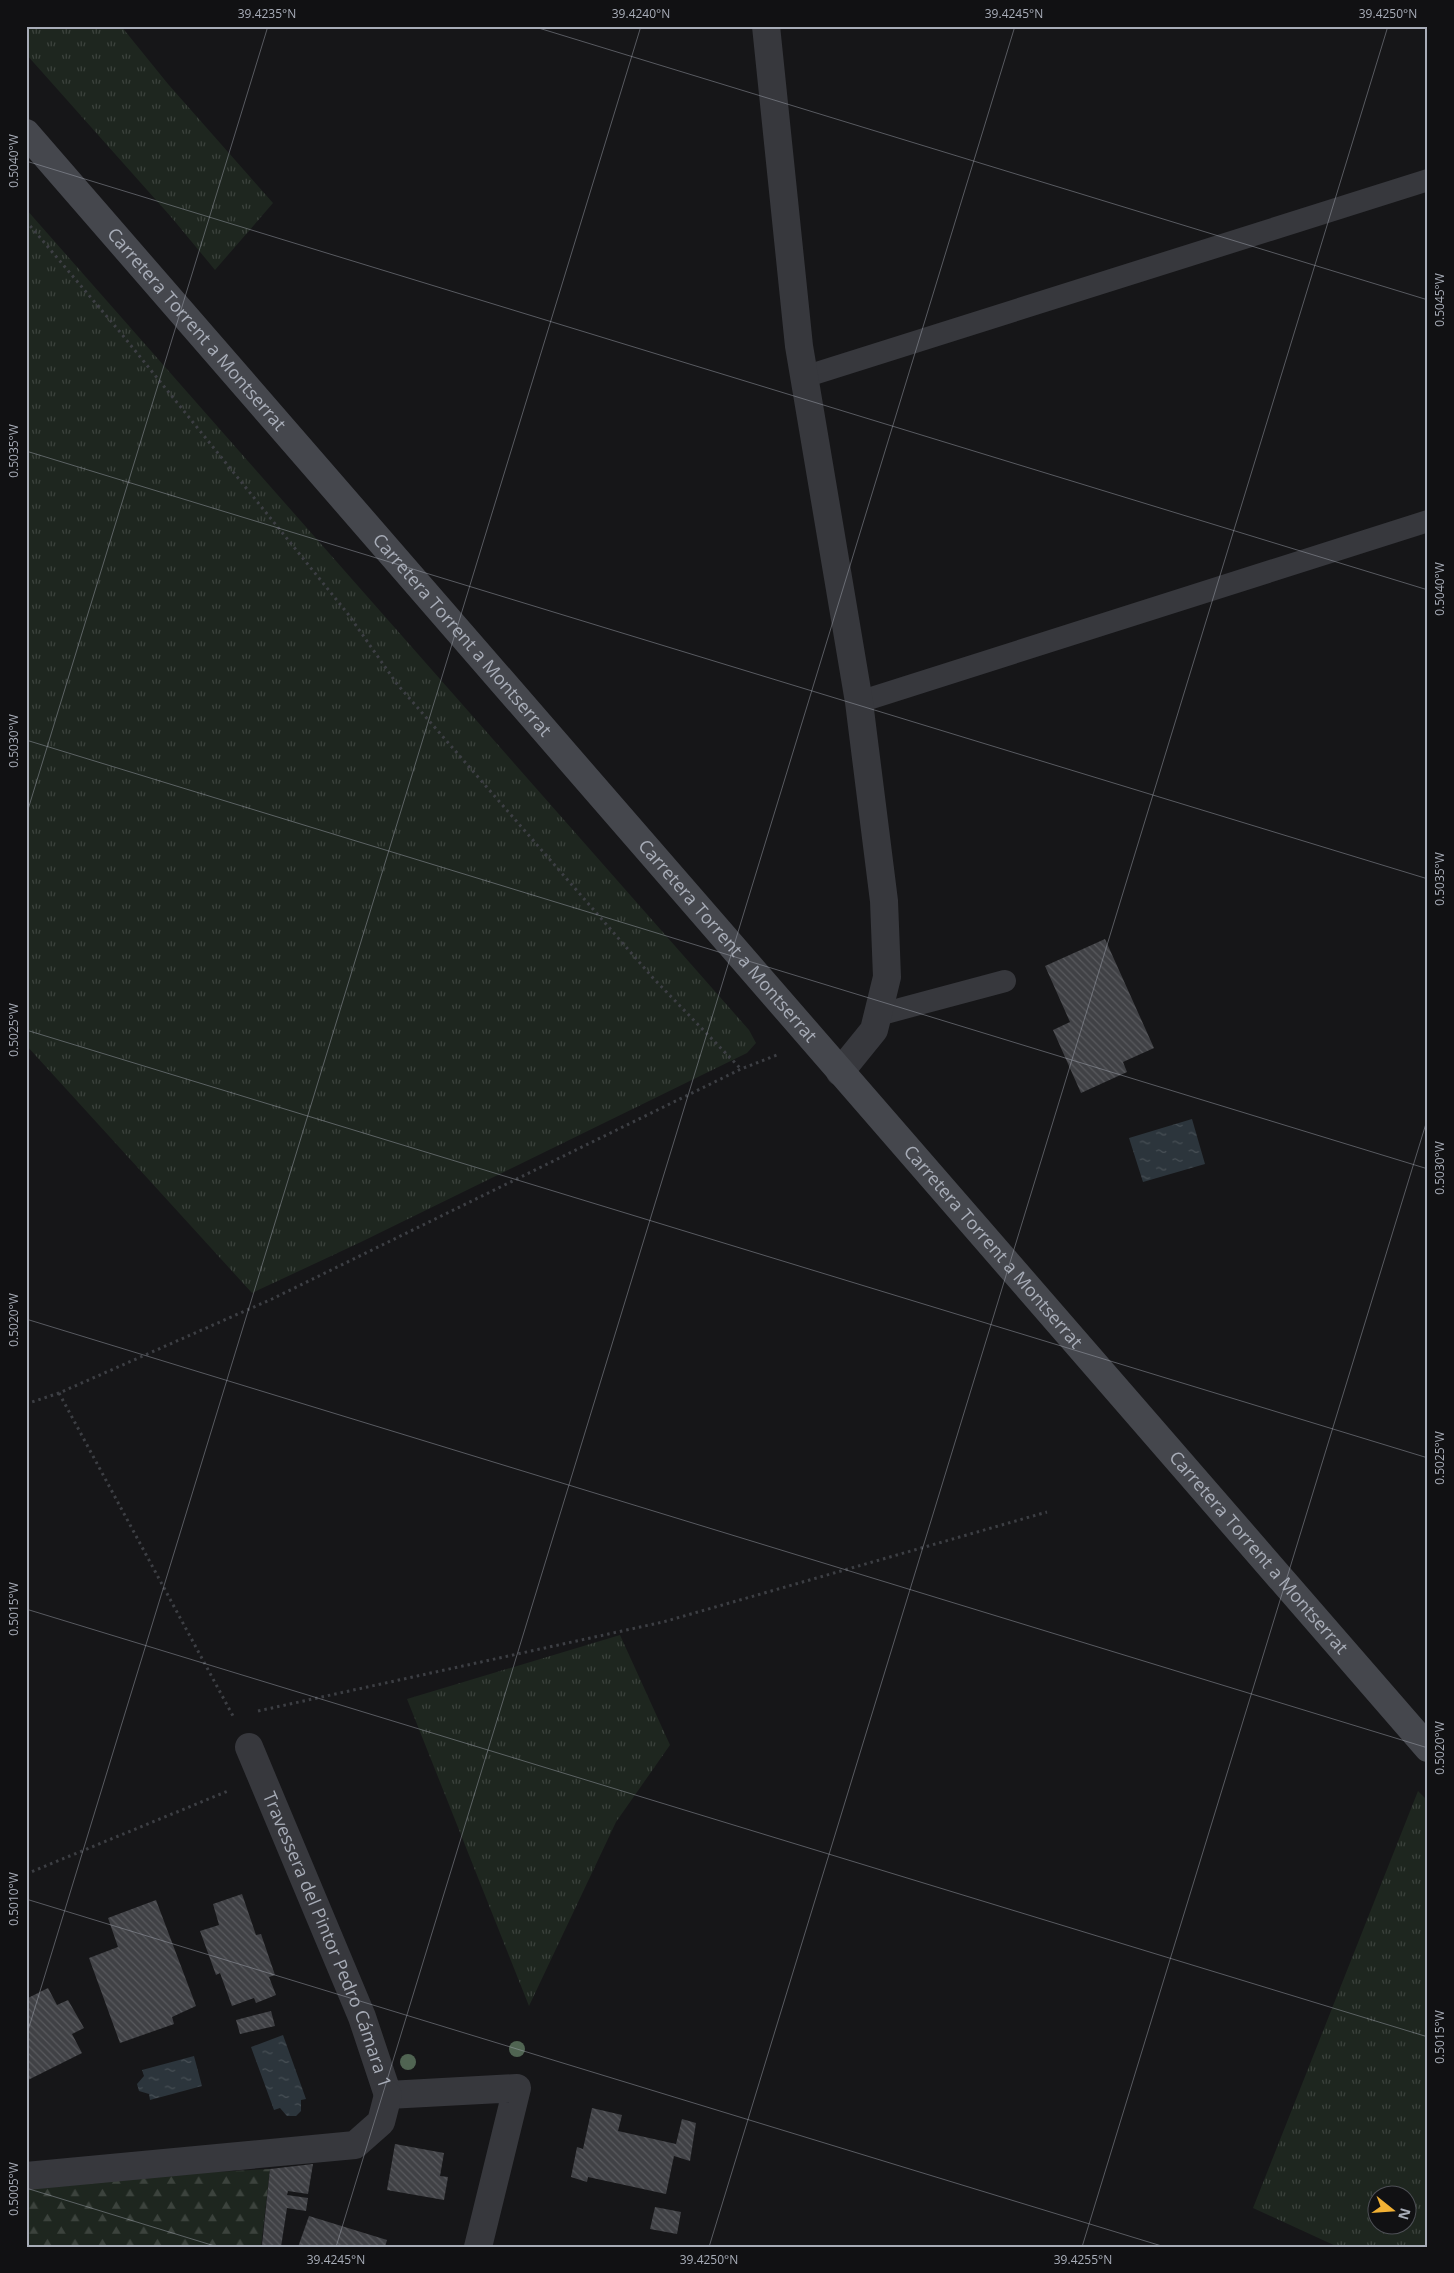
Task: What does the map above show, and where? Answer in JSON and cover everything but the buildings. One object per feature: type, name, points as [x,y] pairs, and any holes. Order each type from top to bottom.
[{"type":"main road","name":"Carretera Torrent a Montserrat","points":[[26,133],[813,1042],[1428,1748]]},
{"type":"street","points":[[766,26],[804,377],[859,702],[884,901],[887,977],[878,1015],[874,1030],[840,1072]]},
{"type":"street","name":"Travessera del Pintor Pedro Cámara 1","points":[[249,1747],[362,2017],[388,2095],[517,2088],[478,2247]]},
{"type":"street","points":[[26,2176],[355,2145],[381,2122],[388,2095]]},
{"type":"lane","points":[[804,377],[1428,180]]},
{"type":"lane","points":[[859,702],[1428,521]]},
{"type":"lane","points":[[878,1015],[1005,981]]},
{"type":"path","points":[[26,222],[120,332],[348,614],[397,684],[653,978],[741,1069]]},
{"type":"path","points":[[26,1404],[59,1393],[272,1298],[741,1069],[813,1042]]},
{"type":"path","points":[[59,1393],[249,1747]]},
{"type":"path","points":[[253,1712],[663,1622],[1047,1512]]},
{"type":"path","points":[[233,1717],[243,1715]]},
{"type":"path","points":[[26,1874],[261,1777]]},
{"type":"green space","points":[[26,26],[121,26],[168,84],[273,203],[215,270],[172,218],[26,54]]},
{"type":"green space","points":[[26,209],[749,1030],[756,1043],[747,1053],[361,1242],[252,1293],[26,1045]]},
{"type":"green space","points":[[620,1635],[670,1745],[616,1822],[529,2006],[407,1699]]},
{"type":"green space","points":[[1418,1791],[1428,1801],[1428,2247],[1338,2247],[1253,2208]]},
{"type":"green space","points":[[270,2169],[261,2247],[26,2247],[26,2188],[87,2179]]},
{"type":"water","points":[[1192,1119],[1205,1164],[1143,1182],[1129,1138]]},
{"type":"water","points":[[283,2035],[306,2099],[301,2100],[301,2111],[296,2116],[287,2116],[280,2108],[274,2110],[251,2047]]},
{"type":"water","points":[[194,2056],[202,2086],[150,2100],[149,2094],[139,2091],[137,2084],[144,2076],[142,2070]]}]
